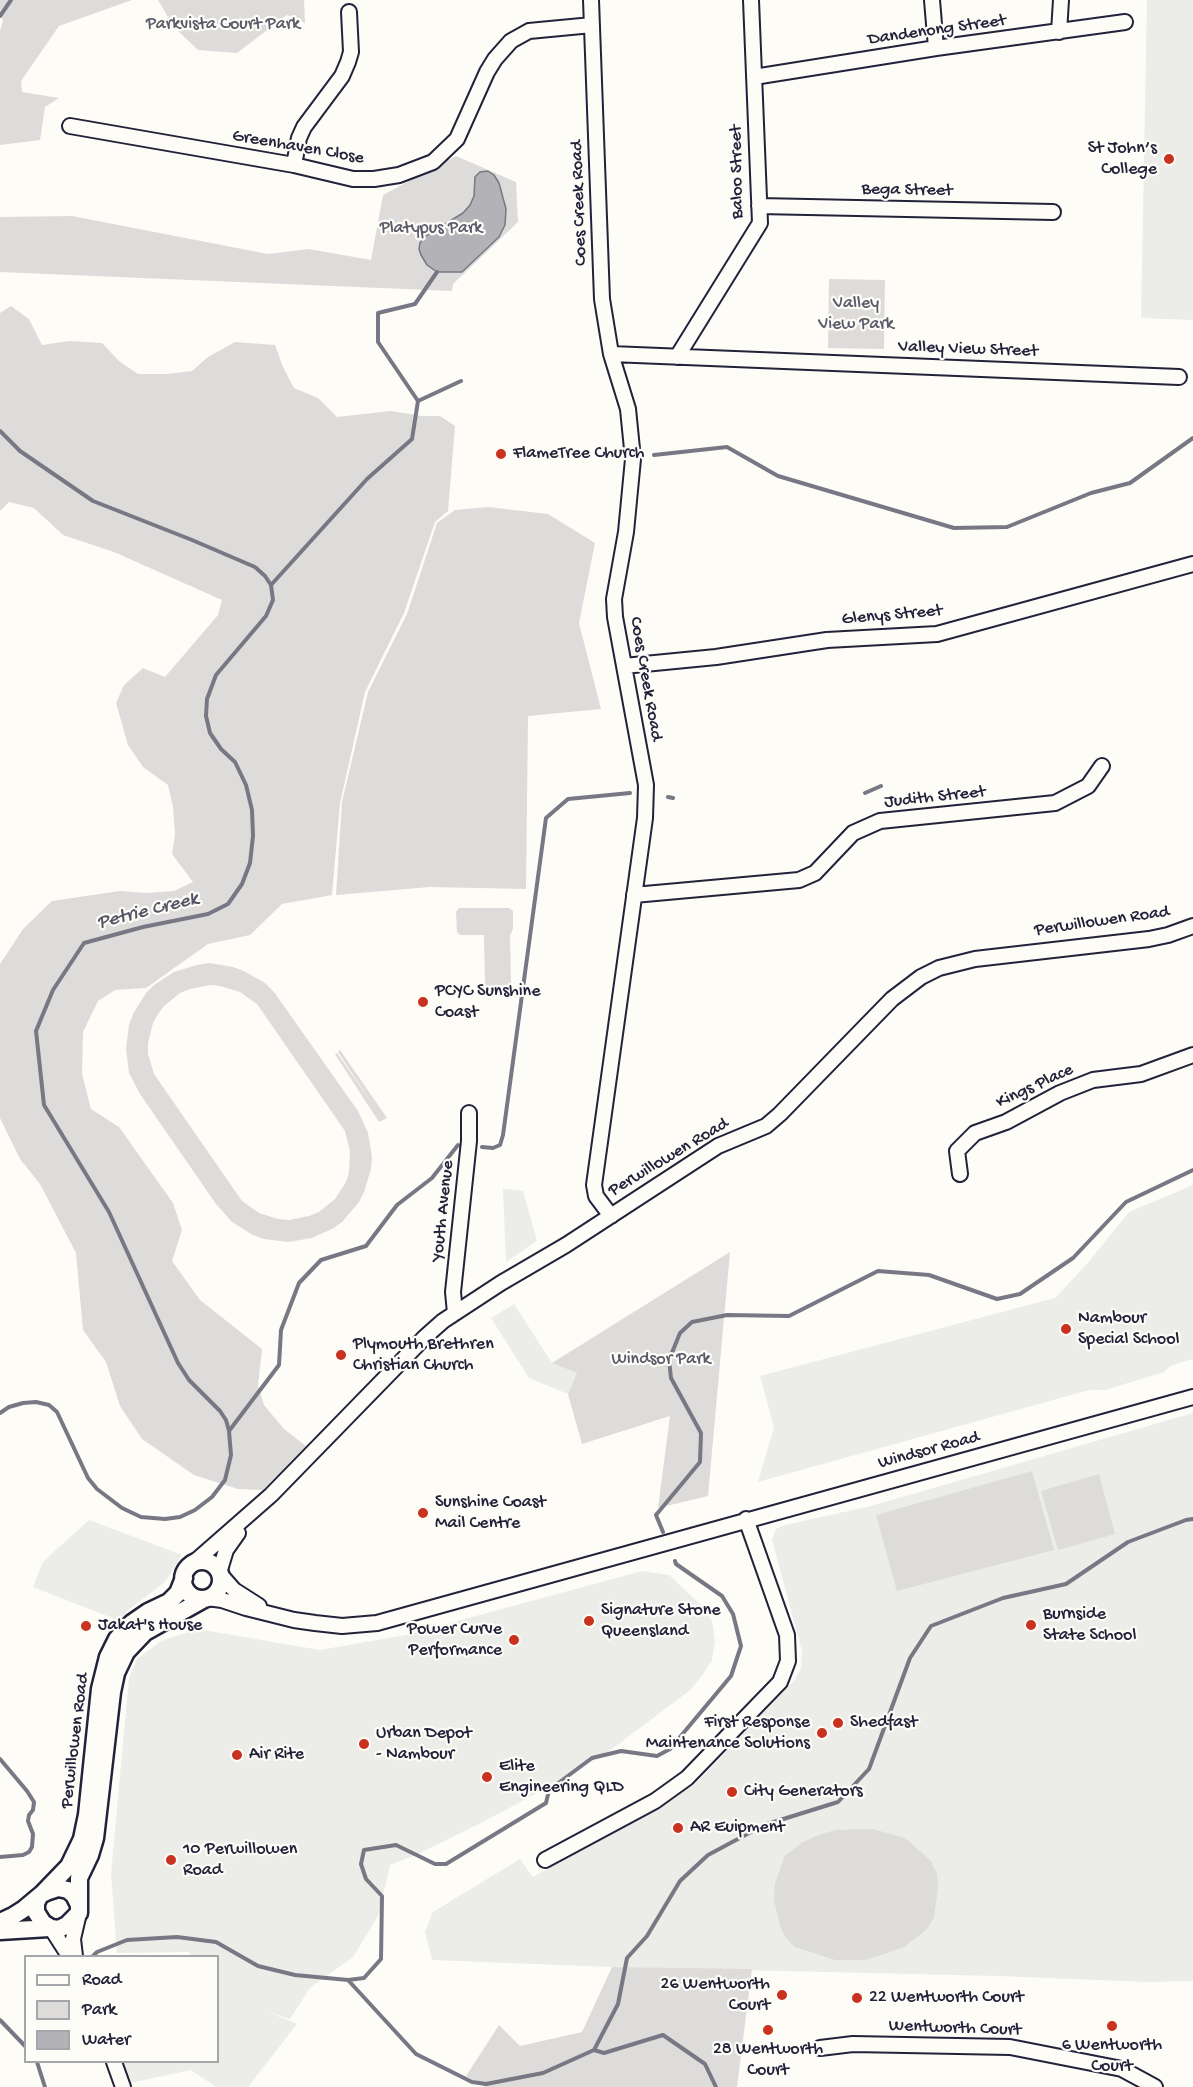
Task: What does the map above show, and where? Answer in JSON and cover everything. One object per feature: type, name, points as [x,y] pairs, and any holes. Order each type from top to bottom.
[{"type":"main road","points":[[198,1562],[207,1562],[215,1566],[221,1581],[218,1590],[205,1598],[197,1598],[188,1592],[187,1572],[198,1562]]},
{"type":"main road","name":"Perwillowen Road","points":[[0,1922],[13,1916],[41,1895],[69,1866],[82,1839],[87,1815],[100,1689],[108,1657],[117,1640],[132,1623],[142,1615],[169,1602],[178,1593],[187,1572]]},
{"type":"main road","name":"Perwillowen Road","points":[[79,1909],[78,1881],[95,1838],[116,1673],[126,1652],[145,1632],[205,1598]]},
{"type":"main road","points":[[0,1931],[50,1928],[65,1926],[74,1920],[79,1909],[74,1895],[68,1890],[53,1889],[41,1895],[36,1903],[36,1912],[43,1923],[50,1928]]},
{"type":"street","name":"Coes Creek Road","points":[[591,0],[601,285],[611,354],[628,409],[633,459],[626,532],[614,599],[616,627],[646,785],[645,818],[594,1185],[596,1196],[611,1216]]},
{"type":"street","name":"Baloo Street","points":[[677,357],[760,223],[751,0]]},
{"type":"street","points":[[932,0],[936,48]]},
{"type":"street","points":[[1059,32],[1061,0]]},
{"type":"street","points":[[294,165],[299,138],[304,127],[342,76],[348,62],[351,52],[349,12]]},
{"type":"street","name":"Dandenong Street","points":[[754,77],[936,48],[1125,22]]},
{"type":"street","name":"Greenhaven Close","points":[[70,126],[294,165],[362,180],[399,175],[423,167],[442,155],[457,139],[487,72],[498,54],[511,41],[529,31],[592,26]]},
{"type":"street","name":"Bega Street","points":[[759,206],[1053,212]]},
{"type":"street","name":"Valley View Street","points":[[611,354],[1179,377]]},
{"type":"street","name":"Glenys Street","points":[[624,666],[716,657],[827,640],[938,634],[1193,564]]},
{"type":"street","name":"Judith Street","points":[[634,895],[799,880],[815,873],[854,833],[880,821],[1055,803],[1088,786],[1102,766]]},
{"type":"street","name":"Perwillowen Road","points":[[220,1574],[228,1544],[271,1495],[425,1336],[454,1313],[611,1216],[718,1146],[766,1126],[892,999],[930,971],[975,959],[1149,939],[1193,926]]},
{"type":"street","name":"Kings Place","points":[[960,1174],[957,1151],[975,1133],[1006,1122],[1060,1093],[1093,1080],[1141,1074],[1193,1055]]},
{"type":"street","name":"Youth Avenue","points":[[454,1313],[453,1292],[469,1141],[469,1113]]},
{"type":"street","name":"Windsor Road","points":[[274,1615],[336,1625],[377,1623],[1193,1396]]},
{"type":"street","name":"Perwillowen Road","points":[[187,1572],[271,1495]]},
{"type":"street","points":[[545,1860],[655,1801],[687,1778],[780,1682],[788,1661],[787,1635],[746,1520]]},
{"type":"street","points":[[220,1574],[238,1594],[274,1615]]},
{"type":"street","points":[[205,1598],[222,1600],[274,1615]]},
{"type":"street","points":[[73,1955],[73,1939],[79,1909]]},
{"type":"street","points":[[50,1928],[72,1955]]},
{"type":"street","name":"Wentworth Court","points":[[820,2048],[853,2044],[1010,2047],[1122,2069],[1155,2087]]},
{"type":"street","points":[[115,2063],[123,2087]]},
{"type":"shaded area","name":"St John’s College","points":[[1147,0],[1193,0],[1193,320],[1141,318]]},
{"type":"shaded area","name":"Nambour Special School","points":[[1193,1185],[1193,1359],[1170,1366],[1164,1372],[1105,1390],[1089,1390],[758,1482],[774,1427],[760,1376],[1055,1298],[1086,1265],[1129,1212]]},
{"type":"shaded area","points":[[503,1189],[523,1191],[537,1241],[506,1262]]},
{"type":"shaded area","points":[[514,1304],[552,1363],[577,1373],[568,1394],[529,1378],[491,1318]]},
{"type":"shaded area","name":"Burnside State School","points":[[1193,1413],[1193,1981],[1148,1982],[432,1960],[425,1932],[433,1912],[520,1859],[533,1877],[694,1785],[794,1681],[801,1668],[802,1651],[772,1540],[776,1529],[871,1506]]},
{"type":"shaded area","points":[[89,1520],[182,1555],[165,1582],[127,1611],[120,1621],[33,1587],[42,1564]]},
{"type":"shaded area","points":[[642,1571],[669,1575],[702,1606],[712,1621],[715,1641],[712,1660],[689,1691],[608,1752],[481,1823],[390,1865],[378,1916],[353,1957],[310,1988],[290,2019],[265,2011],[297,2024],[248,2087],[216,2087],[191,2070],[130,2083],[122,2063],[219,2063],[219,1955],[190,1955],[190,1952],[117,1953],[111,1873],[129,1678],[137,1659],[161,1641],[197,1629],[320,1650],[406,1635]]},
{"type":"green space","points":[[0,0],[132,0],[59,26],[21,81],[22,92],[59,98],[45,107],[40,140],[0,145],[0,31],[3,21]]},
{"type":"green space","name":"Parkvista Court Park","points":[[158,0],[304,0],[305,23],[287,15],[237,53],[198,50],[174,27]]},
{"type":"green space","name":"Platypus Park","points":[[456,156],[516,182],[518,222],[453,284],[452,291],[0,272],[0,217],[72,216],[268,254],[309,249],[371,260],[383,195]]},
{"type":"green space","name":"Valley View Park","points":[[829,279],[885,280],[884,349],[828,348]]},
{"type":"green space","points":[[11,306],[29,319],[42,345],[69,341],[102,343],[119,361],[138,374],[192,371],[208,357],[235,342],[275,345],[294,388],[318,398],[337,417],[391,411],[422,416],[440,416],[455,426],[448,511],[435,522],[404,613],[365,692],[340,803],[332,895],[282,904],[250,935],[208,944],[146,988],[115,990],[98,1001],[83,1032],[82,1074],[91,1109],[119,1127],[173,1203],[182,1230],[172,1261],[200,1300],[262,1349],[258,1386],[264,1405],[284,1429],[306,1446],[263,1490],[238,1489],[194,1475],[142,1439],[120,1406],[106,1362],[83,1330],[76,1253],[40,1184],[20,1159],[0,1118],[0,964],[23,929],[52,901],[120,891],[147,893],[174,891],[193,882],[172,854],[175,835],[173,807],[168,785],[143,767],[128,745],[116,703],[124,685],[143,668],[165,677],[218,615],[222,600],[114,552],[63,535],[34,508],[9,502],[0,511],[0,313]]},
{"type":"green space","points":[[488,507],[548,514],[595,543],[579,623],[601,709],[528,716],[526,889],[430,887],[336,895],[342,802],[368,692],[407,614],[437,523],[455,510]]},
{"type":"green space","points":[[459,908],[509,908],[513,911],[513,929],[510,935],[511,985],[508,990],[489,991],[485,985],[484,935],[460,935],[457,932],[456,912]]},
{"type":"green space","points":[[209,963],[233,967],[265,983],[274,992],[358,1111],[368,1133],[372,1157],[371,1169],[359,1202],[334,1228],[312,1238],[288,1242],[264,1239],[232,1222],[216,1204],[140,1094],[129,1073],[126,1049],[129,1025],[146,993],[174,972]],"holes":[[[210,985],[240,992],[257,1004],[345,1131],[350,1151],[346,1182],[335,1199],[319,1212],[289,1220],[278,1219],[259,1213],[242,1201],[154,1074],[148,1054],[148,1043],[158,1014],[180,993]]]},
{"type":"green space","points":[[340,1050],[387,1118],[379,1122],[335,1054],[337,1053],[376,1109],[338,1052]]},
{"type":"green space","name":"Windsor Park","points":[[730,1252],[708,1496],[658,1508],[670,1416],[582,1444],[568,1394],[577,1373],[552,1363]]},
{"type":"green space","points":[[1032,1471],[1054,1550],[897,1591],[876,1515]]},
{"type":"green space","points":[[1099,1474],[1115,1534],[1058,1550],[1041,1491]]},
{"type":"green space","points":[[873,1829],[905,1838],[931,1861],[937,1874],[938,1888],[934,1918],[925,1931],[904,1947],[866,1960],[835,1960],[795,1947],[786,1938],[780,1926],[774,1900],[775,1883],[785,1856],[801,1843],[821,1834],[836,1830]]},
{"type":"green space","points":[[612,1967],[752,1969],[737,2087],[485,2087],[466,2076],[499,2025],[520,2046],[582,2032]]},
{"type":"water","points":[[488,171],[499,183],[506,209],[505,225],[499,237],[462,272],[437,272],[427,265],[421,255],[420,243],[424,237],[463,213],[474,196],[475,177],[480,172]]},
{"type":"waterway","points":[[0,16],[11,0]]},
{"type":"waterway","points":[[271,585],[367,479],[412,439],[418,401],[378,342],[378,313],[415,304],[437,272]]},
{"type":"waterway","points":[[418,401],[461,381]]},
{"type":"waterway","name":"Petrie Creek","points":[[0,431],[20,451],[93,501],[255,567],[271,585],[273,600],[266,616],[216,675],[207,699],[206,716],[210,733],[221,749],[235,762],[246,785],[252,810],[253,836],[250,863],[242,884],[228,904],[208,914],[143,927],[84,943],[53,990],[36,1031],[44,1105],[109,1212],[178,1363],[189,1380],[226,1420],[231,1455],[225,1480],[212,1497],[195,1510],[180,1517],[165,1519],[141,1517],[122,1508],[97,1489],[88,1478],[57,1412],[49,1405],[36,1402],[23,1403],[9,1407],[0,1413]]},
{"type":"waterway","points":[[654,455],[727,447],[778,476],[954,528],[1007,527],[1091,493],[1130,483],[1193,438]]},
{"type":"waterway","points":[[865,793],[881,786]]},
{"type":"waterway","points":[[482,1147],[493,1148],[500,1145],[503,1135],[546,818],[568,799],[630,793]]},
{"type":"waterway","points":[[668,797],[673,798]]},
{"type":"waterway","points":[[229,1431],[279,1365],[281,1330],[299,1283],[321,1260],[366,1246],[397,1205],[432,1178],[458,1145]]},
{"type":"waterway","points":[[663,1532],[656,1515],[700,1462],[701,1433],[671,1378],[669,1360],[680,1333],[692,1322],[727,1315],[789,1316],[878,1271],[929,1275],[997,1299],[1020,1294],[1073,1258],[1126,1202],[1193,1170]]},
{"type":"waterway","points":[[94,1955],[127,1940],[177,1937],[216,1942],[258,1966],[295,1975],[348,1980],[416,2054],[472,2082],[486,2084],[543,2073],[594,2050],[618,2004],[627,1958],[647,1936],[680,1881],[708,1855],[764,1825],[838,1802],[869,1769],[910,1658],[931,1626],[1003,1598],[1066,1584],[1128,1542],[1193,1519]]},
{"type":"waterway","points":[[348,1980],[364,1978],[381,1959],[382,1896],[366,1879],[361,1864],[364,1850],[396,1845],[435,1864],[446,1864],[546,1803],[549,1790],[592,1758],[621,1751],[657,1756],[670,1749],[731,1676],[741,1646],[733,1614],[722,1596],[676,1564],[675,1561]]},
{"type":"waterway","name":"Petrie Creek","points":[[0,1759],[34,1802],[28,1821],[33,1834],[32,1847],[29,1852],[23,1855],[0,1857]]},
{"type":"waterway","name":"Petrie Creek","points":[[0,2020],[24,2045]]},
{"type":"waterway","points":[[594,2050],[604,2053],[663,2035],[705,2064],[716,2087]]},
{"type":"waterway","name":"Petrie Creek","points":[[37,2063],[45,2087]]},
{"type":"place","name":"St John’s College","points":[[1169,159]]},
{"type":"place","name":"FlameTree Church","points":[[501,454]]},
{"type":"place","name":"PCYC Sunshine Coast","points":[[423,1002]]},
{"type":"place","name":"Nambour Special School","points":[[1066,1329]]},
{"type":"place","name":"Plymouth Brethren Christian Church","points":[[341,1355]]},
{"type":"place","name":"Sunshine Coast Mail Centre","points":[[423,1513]]},
{"type":"place","name":"Signature Stone Queensland","points":[[589,1621]]},
{"type":"place","name":"Burnside State School","points":[[1031,1625]]},
{"type":"place","name":"Jakat's House","points":[[86,1626]]},
{"type":"place","name":"Power Curve Performance","points":[[514,1640]]},
{"type":"place","name":"Shedfast","points":[[838,1723]]},
{"type":"place","name":"First Response Maintenance Solutions","points":[[822,1733]]},
{"type":"place","name":"Urban Depot - Nambour","points":[[364,1744]]},
{"type":"place","name":"Air Rite","points":[[237,1755]]},
{"type":"place","name":"Elite Engineering QLD","points":[[487,1777]]},
{"type":"place","name":"City Generators","points":[[732,1792]]},
{"type":"place","name":"AR Euipment","points":[[678,1828]]},
{"type":"place","name":"10 Perwillowen Road","points":[[171,1860]]},
{"type":"place","name":"26 Wentworth Court","points":[[782,1995]]},
{"type":"place","name":"22 Wentworth Court","points":[[857,1998]]},
{"type":"place","name":"6 Wentworth Court","points":[[1112,2026]]},
{"type":"place","name":"28 Wentworth Court","points":[[768,2030]]}]
